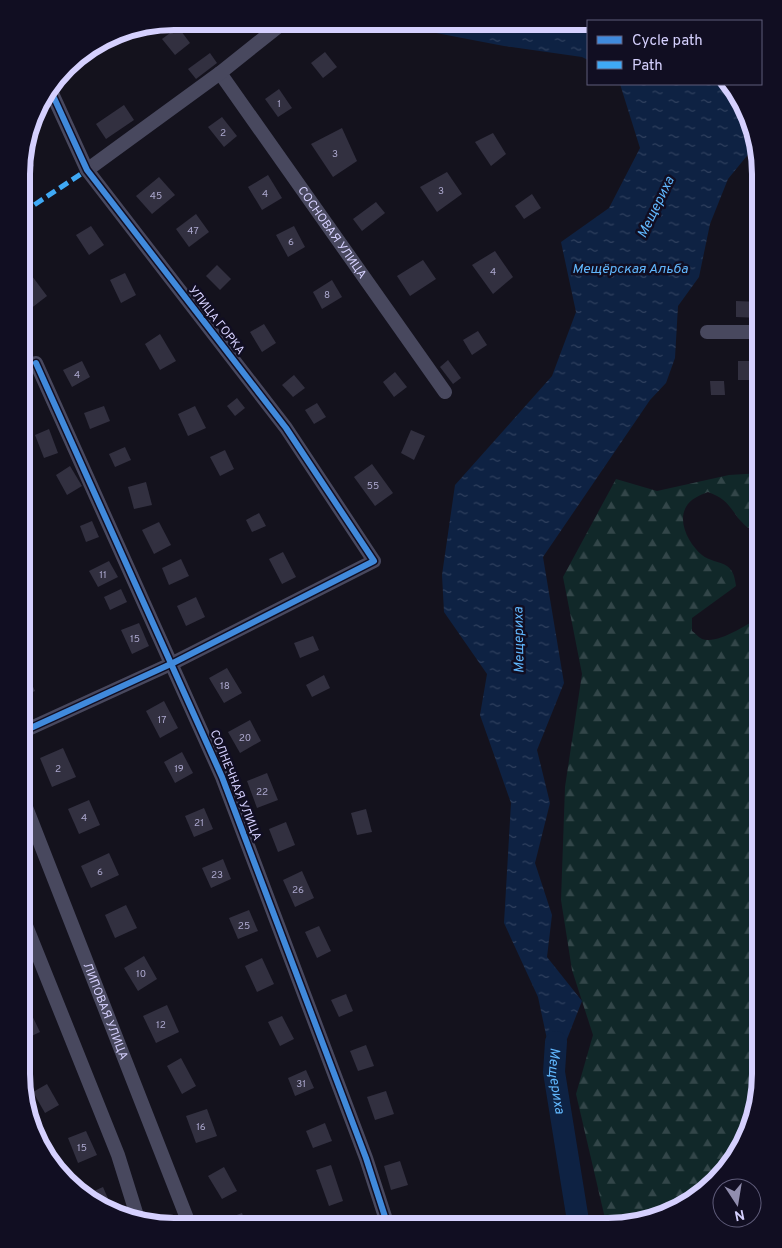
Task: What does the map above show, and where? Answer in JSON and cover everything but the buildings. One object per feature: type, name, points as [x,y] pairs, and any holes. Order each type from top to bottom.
[{"type":"street","points":[[87,170],[220,73],[274,30]]},
{"type":"street","name":"СОСНОВАЯ УЛИЦА","points":[[220,73],[445,392]]},
{"type":"street","name":"УЛИЦА ГОРКА","points":[[53,96],[87,170],[286,428],[374,561],[173,663]]},
{"type":"street","points":[[707,332],[752,332]]},
{"type":"street","name":"СОЛНЕЧНАЯ УЛИЦА","points":[[36,363],[173,663],[222,777],[366,1158],[385,1218]]},
{"type":"street","points":[[30,728],[173,663]]},
{"type":"street","name":"ЛИПОВАЯ УЛИЦА","points":[[30,817],[187,1218]]},
{"type":"street","points":[[30,933],[118,1155],[136,1213]]},
{"type":"green space","points":[[752,474],[752,525],[748,528],[727,503],[708,492],[688,504],[683,520],[689,540],[697,551],[705,557],[724,564],[729,568],[734,575],[736,586],[692,618],[692,631],[702,639],[716,639],[732,633],[752,622],[752,1083],[744,1120],[737,1137],[728,1154],[710,1176],[680,1199],[663,1207],[626,1217],[605,1218],[576,1094],[593,1035],[572,970],[561,900],[565,787],[582,674],[563,577],[616,479],[657,491],[729,475]]},
{"type":"water","points":[[428,30],[587,30],[587,60],[582,57],[504,46]]},
{"type":"water","name":"Мещёрская Альба","points":[[620,85],[721,85],[733,102],[741,119],[750,152],[728,179],[710,224],[699,277],[678,306],[675,358],[666,383],[650,400],[543,557],[564,683],[537,750],[550,803],[535,863],[552,915],[547,957],[582,1001],[554,1072],[538,997],[504,923],[511,803],[480,715],[487,674],[444,612],[442,575],[455,485],[552,376],[576,312],[561,242],[609,208],[640,148]]},
{"type":"waterway","name":"Мещериха","points":[[556,1042],[554,1072],[578,1218]]},
{"type":"marked path","points":[[30,208],[87,170]]},
{"type":"cycle path","points":[[30,728],[173,663],[374,561],[286,428],[87,170],[53,96]]},
{"type":"cycle path","points":[[36,363],[222,777],[366,1158],[385,1218]]}]
